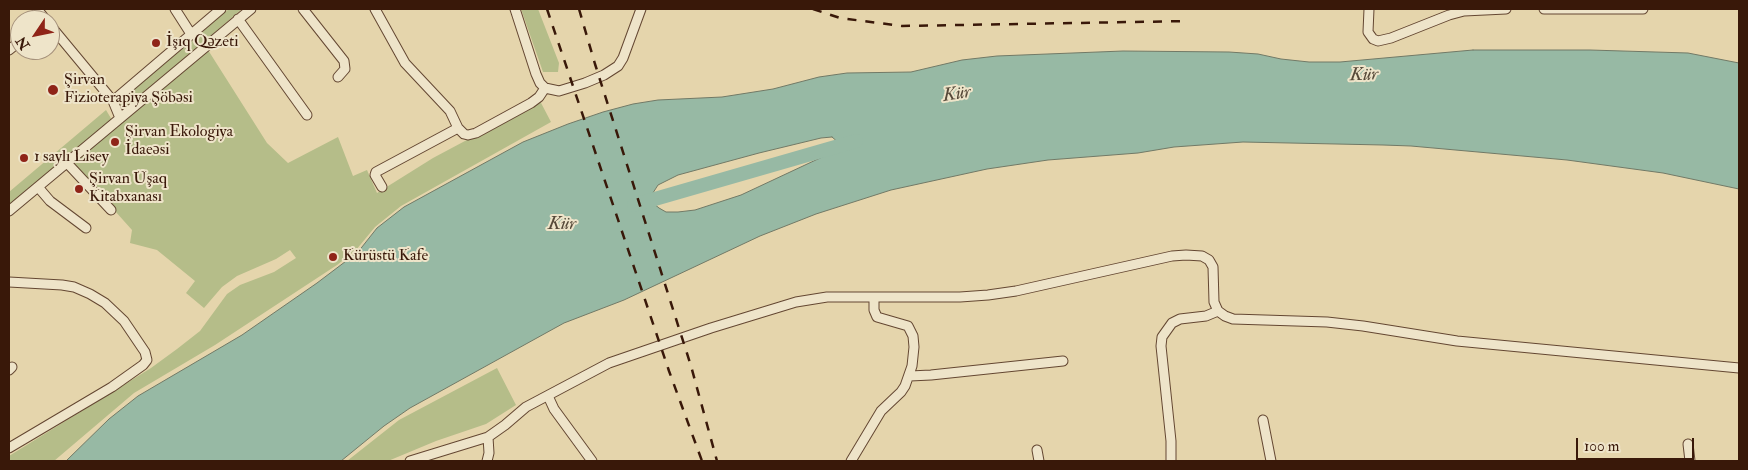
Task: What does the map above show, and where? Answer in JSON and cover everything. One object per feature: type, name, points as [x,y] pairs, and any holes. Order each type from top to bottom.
[{"type":"street","points":[[175,9],[191,34]]},
{"type":"street","points":[[113,101],[221,9]]},
{"type":"street","points":[[9,212],[251,9]]},
{"type":"street","points":[[303,9],[344,61],[345,69],[338,77]]},
{"type":"street","points":[[375,9],[405,63],[450,111],[458,128],[464,134],[476,133],[531,103],[539,97],[545,88]]},
{"type":"street","points":[[515,9],[536,74],[545,88],[559,91],[585,83],[618,66],[623,58],[641,9]]},
{"type":"street","points":[[1369,9],[1369,36],[1378,41],[1464,11],[1506,9]]},
{"type":"street","points":[[1544,9],[1643,9]]},
{"type":"street","points":[[238,20],[307,115]]},
{"type":"street","points":[[60,37],[113,101],[120,118]]},
{"type":"street","points":[[382,187],[375,175],[376,172],[458,128]]},
{"type":"street","points":[[67,162],[111,210]]},
{"type":"street","points":[[38,187],[50,201],[86,228]]},
{"type":"street","points":[[410,461],[427,459],[488,437],[526,407],[609,363],[776,307],[810,299],[988,295],[1172,256],[1186,255],[1202,256],[1209,260],[1213,267],[1214,302],[1218,311],[1233,319],[1327,322],[1477,343],[1739,368]]},
{"type":"street","points":[[9,282],[62,285],[74,287],[90,294],[105,303],[124,321],[145,352],[147,360],[143,365],[112,387],[9,448]]},
{"type":"street","points":[[852,461],[874,420],[902,392],[910,376],[914,347],[913,336],[908,326],[878,317],[874,310],[874,297]]},
{"type":"street","points":[[1171,461],[1162,337],[1172,323],[1180,319],[1206,316],[1218,311]]},
{"type":"street","points":[[910,376],[1064,361]]},
{"type":"street","points":[[548,396],[554,409],[592,461]]},
{"type":"street","points":[[1263,420],[1271,461]]},
{"type":"street","points":[[487,461],[489,452],[488,437]]},
{"type":"street","points":[[1688,444],[1690,461]]},
{"type":"street","points":[[1038,450],[1039,461]]},
{"type":"shaded area","points":[[229,9],[242,9],[123,111],[119,101]]},
{"type":"shaded area","points":[[521,9],[538,9],[559,63],[558,72],[543,72]]},
{"type":"shaded area","points":[[208,50],[267,143],[288,163],[338,137],[353,176],[367,170],[377,193],[433,158],[540,101],[551,122],[401,206],[375,227],[356,250],[337,265],[215,345],[134,393],[54,461],[9,461],[9,456],[151,368],[177,349],[200,331],[227,294],[240,285],[274,272],[296,258],[290,250],[276,259],[237,276],[222,287],[204,308],[186,293],[195,281],[157,250],[130,243],[132,230],[72,163]]},
{"type":"shaded area","points":[[106,110],[112,120],[9,206],[9,192]]},
{"type":"shaded area","points":[[497,368],[516,405],[486,424],[436,441],[388,461],[347,461],[399,420]]},
{"type":"water","name":"Kür","points":[[1473,50],[1590,50],[1688,53],[1739,63],[1739,189],[1663,173],[1567,160],[1383,145],[1243,142],[1048,160],[987,169],[891,190],[816,214],[760,236],[624,300],[564,323],[410,408],[384,426],[341,461],[66,461],[109,419],[138,396],[242,335],[317,283],[358,252],[377,228],[404,207],[523,142],[603,112],[658,100],[722,97],[773,89],[819,77],[847,73],[911,72],[962,60],[997,56],[1123,51],[1229,52],[1258,54],[1309,62],[1340,62]],"holes":[[[832,137],[839,143],[835,151],[741,195],[695,210],[666,212],[653,203],[651,196],[658,185],[678,175],[821,138]]]},
{"type":"waterway","name":"Kür","points":[[634,205],[856,141]]},
{"type":"railway","points":[[547,9],[669,371],[702,461]]},
{"type":"railway","points":[[579,9],[691,366],[717,461]]},
{"type":"railway","points":[[813,9],[840,18],[902,26],[1189,21]]},
{"type":"place","name":"İşıq Qəzeti","points":[[156,43]]},
{"type":"place","name":"Şirvan Fizioterapiya Şöbəsi","points":[[53,90]]},
{"type":"place","name":"Şirvan Ekologiya İdaeəsi","points":[[115,142]]},
{"type":"place","name":"1 saylı Lisey","points":[[24,158]]},
{"type":"place","name":"Şirvan Uşaq Kitabxanası","points":[[79,189]]},
{"type":"place","name":"Kürüstü Kafe","points":[[333,257]]}]
